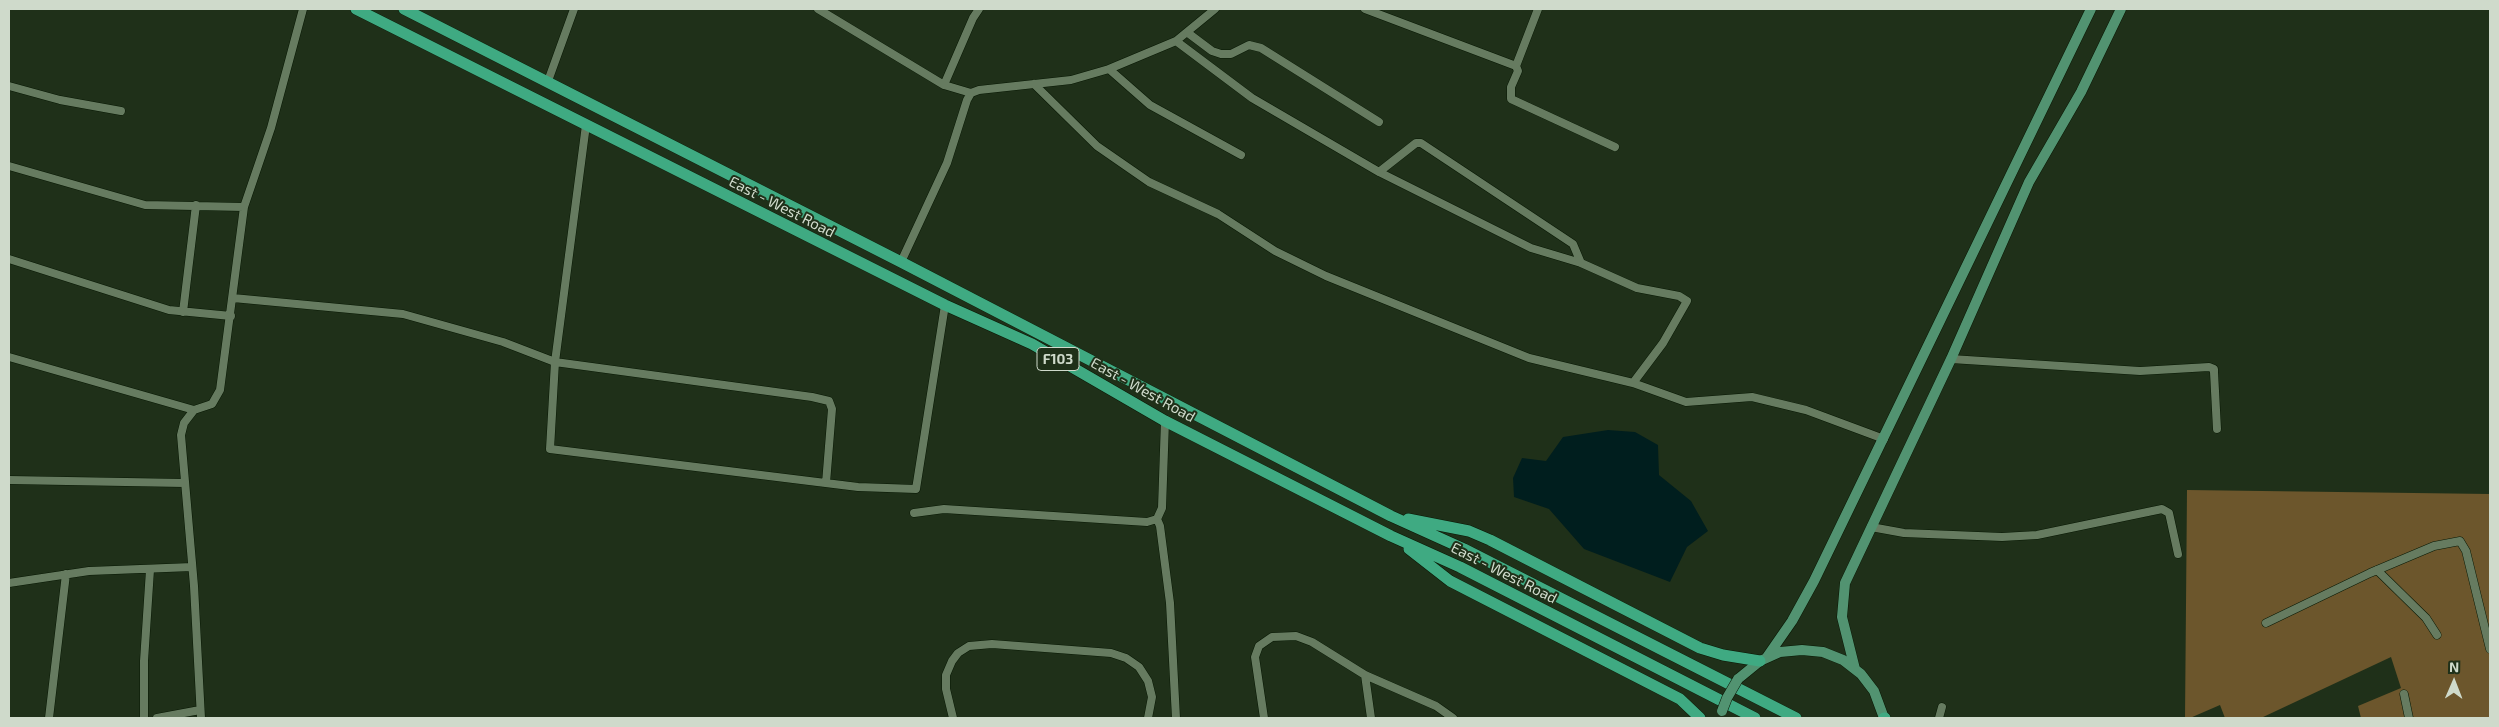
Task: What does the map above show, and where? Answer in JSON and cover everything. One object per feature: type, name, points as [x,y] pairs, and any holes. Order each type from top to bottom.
[{"type":"main road","name":"East - West Road","points":[[356,9],[945,305],[1032,344],[1165,421],[1391,536],[1460,567],[1755,718]]},
{"type":"main road","name":"East - West Road","points":[[404,9],[420,12],[548,81],[1391,516],[1464,549],[1796,718]]},
{"type":"main road","points":[[1721,715],[1730,691],[1738,679],[1763,659],[1792,621],[1809,589],[1884,439],[2091,9]]},
{"type":"main road","points":[[1855,669],[1844,632],[1842,603],[1845,583],[1952,359],[2029,182],[2081,92],[2120,9]]},
{"type":"main road","points":[[1391,516],[1469,531],[1700,648],[1723,655],[1763,659],[1787,651],[1809,650],[1837,657],[1855,669],[1874,691],[1884,718]]},
{"type":"main road","points":[[1391,536],[1450,581],[1680,699],[1700,718]]},
{"type":"street","points":[[157,718],[200,714],[192,567],[181,435],[184,423],[194,410],[212,404],[220,390],[244,207],[273,120],[302,9]]},
{"type":"street","points":[[548,81],[574,9]]},
{"type":"street","points":[[818,9],[944,85],[971,93],[979,90],[1071,80],[1109,69],[1176,41],[1212,10]]},
{"type":"street","points":[[944,85],[973,18],[979,9]]},
{"type":"street","points":[[1365,9],[1516,66]]},
{"type":"street","points":[[1538,9],[1516,66],[1518,71],[1510,93],[1511,99],[1615,147]]},
{"type":"street","points":[[1188,32],[1212,51],[1221,54],[1231,54],[1250,45],[1261,48],[1379,122]]},
{"type":"street","points":[[1176,41],[1252,98],[1379,172],[1531,248],[1581,263],[1637,288],[1679,296],[1687,301],[1663,343],[1633,383]]},
{"type":"street","points":[[1109,69],[1150,105],[1241,155]]},
{"type":"street","points":[[1034,84],[1097,146],[1150,182],[1218,214],[1275,251],[1326,276],[1528,358],[1633,383],[1686,402],[1752,397],[1806,410],[1884,439]]},
{"type":"street","points":[[9,86],[60,100],[121,111]]},
{"type":"street","points":[[901,262],[947,163],[967,100],[971,93]]},
{"type":"street","points":[[586,125],[555,362],[550,449],[826,483],[916,489],[945,305]]},
{"type":"street","points":[[1379,172],[1416,143],[1422,143],[1573,244],[1581,263]]},
{"type":"street","points":[[9,166],[145,205],[244,207]]},
{"type":"street","points":[[183,312],[196,205]]},
{"type":"street","points":[[9,259],[104,291],[183,312],[231,316]]},
{"type":"street","points":[[233,298],[404,314],[503,342],[555,362],[812,397],[829,401],[832,408],[826,483]]},
{"type":"street","points":[[9,357],[194,410]]},
{"type":"street","points":[[1952,359],[2140,371],[2209,367],[2214,369],[2217,429]]},
{"type":"street","points":[[1165,421],[1162,508],[1157,519],[1160,526],[1170,603],[1176,718]]},
{"type":"street","points":[[9,480],[184,483]]},
{"type":"street","points":[[914,513],[944,509],[1147,522],[1157,519]]},
{"type":"street","points":[[1871,527],[1904,533],[2002,537],[2037,535],[2162,509],[2170,513],[2178,554]]},
{"type":"street","points":[[2266,623],[2377,570],[2434,546],[2460,541],[2466,551],[2490,649]]},
{"type":"street","points":[[9,584],[66,574],[192,567]]},
{"type":"street","points":[[144,718],[144,662],[150,570]]},
{"type":"street","points":[[2377,570],[2426,618],[2437,635]]},
{"type":"street","points":[[48,718],[66,574]]},
{"type":"street","points":[[1264,718],[1255,658],[1258,646],[1272,637],[1296,636],[1312,642],[1365,675],[1436,706],[1453,718]]},
{"type":"street","points":[[953,718],[946,689],[946,675],[952,661],[958,653],[969,646],[992,644],[1111,653],[1126,658],[1139,667],[1148,681],[1152,696],[1148,718]]},
{"type":"street","points":[[1365,675],[1371,718]]},
{"type":"street","points":[[2404,694],[2409,718]]},
{"type":"street","points":[[1939,718],[1942,707]]},
{"type":"shaded area","points":[[2187,490],[2490,494],[2490,718],[2361,718],[2358,706],[2401,688],[2391,657],[2261,718],[2225,718],[2220,705],[2190,718],[2185,718]]},
{"type":"water","points":[[1608,430],[1635,432],[1658,445],[1659,475],[1691,501],[1708,531],[1687,547],[1670,582],[1584,549],[1549,509],[1514,497],[1513,478],[1522,458],[1546,461],[1563,437]]}]
